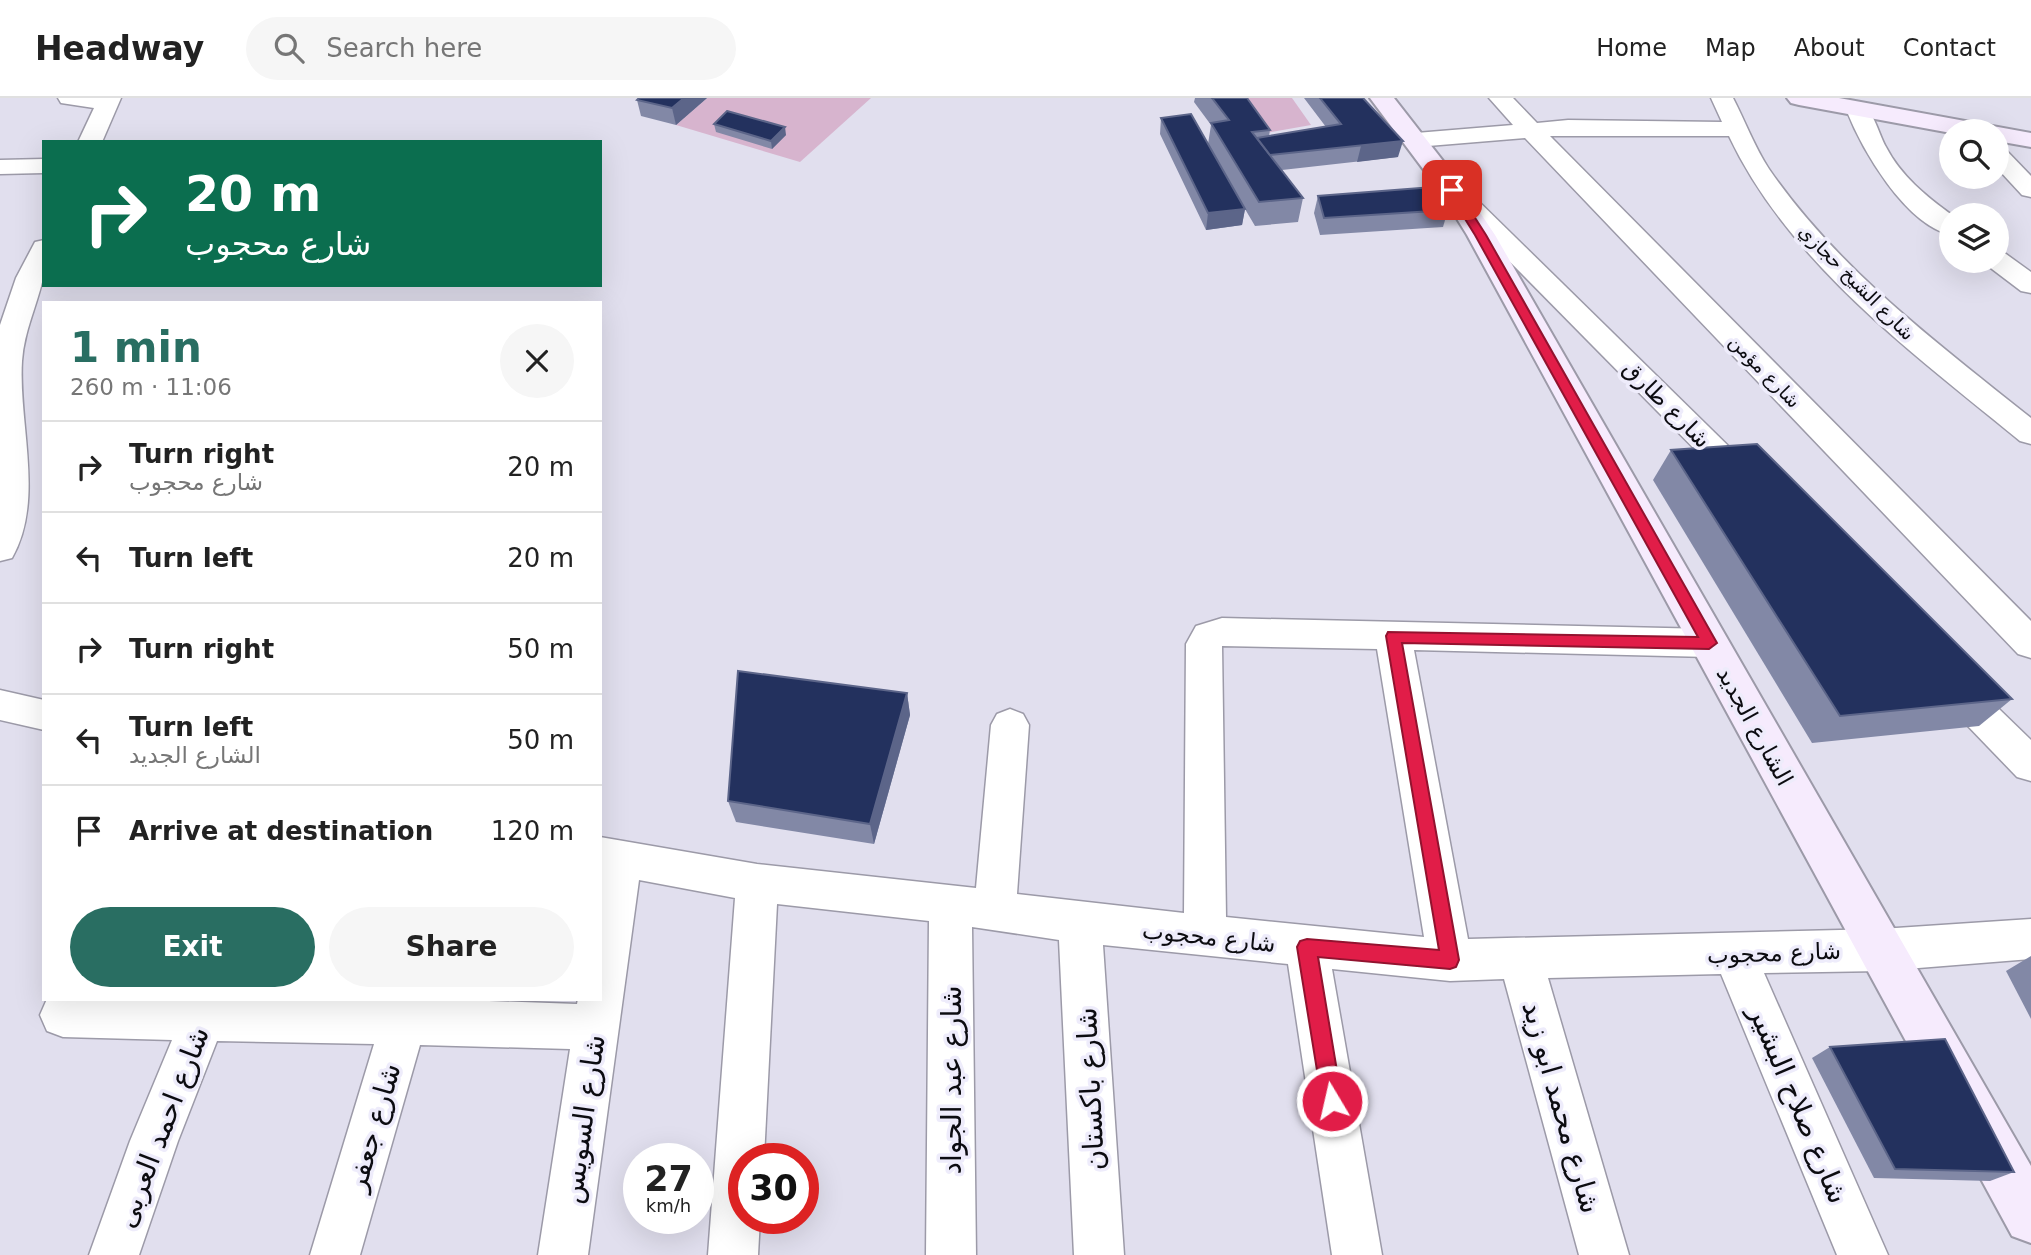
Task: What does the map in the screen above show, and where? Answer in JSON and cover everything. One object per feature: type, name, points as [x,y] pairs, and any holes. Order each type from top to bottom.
[{"type":"main road","name":"الشارع الجديد","points":[[1382,98],[1452,190],[1480,235],[2031,1217]]},
{"type":"main road","points":[[1799,98],[1939,124]]},
{"type":"main road","points":[[2009,136],[2031,140]]},
{"type":"street","points":[[69,98],[108,100],[91,140]]},
{"type":"street","name":"شارع مؤمن","points":[[1500,98],[2031,644]]},
{"type":"street","name":"شارع الشيخ حجازي","points":[[1722,98],[1757,170],[1785,208],[1852,282],[1946,367],[2031,434]]},
{"type":"street","points":[[1857,109],[1870,144],[1890,176],[1939,218]]},
{"type":"street","points":[[1416,141],[1530,129],[1632,126],[1737,130]]},
{"type":"street","points":[[0,167],[42,166]]},
{"type":"street","points":[[2009,167],[2031,190]]},
{"type":"street","name":"شارع طارق","points":[[1452,190],[1766,502]]},
{"type":"street","points":[[1,543],[11,475],[4,439],[7,373],[13,332],[42,253]]},
{"type":"street","points":[[2009,269],[2031,285]]},
{"type":"street","points":[[1205,936],[1204,644],[1209,636],[1222,632],[1709,643]]},
{"type":"street","points":[[1393,636],[1450,960]]},
{"type":"street","points":[[1933,668],[2031,765]]},
{"type":"street","points":[[0,705],[42,715]]},
{"type":"street","points":[[995,911],[1010,724]]},
{"type":"street","name":"شارع محجوب","points":[[610,857],[757,883],[950,904],[1080,923],[1450,960],[1881,950],[2031,939]]},
{"type":"street","name":"شارع السويس","points":[[602,954],[610,857]]},
{"type":"street","points":[[733,1255],[757,883]]},
{"type":"street","name":"شارع عبد الجواد","points":[[950,904],[951,1255]]},
{"type":"street","name":"شارع باكستان","points":[[1080,923],[1099,1255]]},
{"type":"street","points":[[1307,947],[1357,1255]]},
{"type":"street","name":"شارع صلاح البشير","points":[[1734,954],[1863,1255]]},
{"type":"street","name":"شارع محمد ابو زيد","points":[[1520,958],[1604,1255]]},
{"type":"street","name":"شارع السويس","points":[[564,1255],[598,1001]]},
{"type":"street","points":[[63,1015],[207,1009],[407,1011],[596,1027]]},
{"type":"street","name":"شارع احمد العربى","points":[[114,1255],[207,1009]]},
{"type":"street","name":"شارع جعفر","points":[[335,1255],[407,1011]]},
{"type":"shaded area","points":[[707,98],[871,98],[800,162],[676,125]]},
{"type":"shaded area","points":[[1239,98],[1292,98],[1311,125],[1266,133]]},
{"type":"building","points":[[684,98],[672,108],[637,100]]},
{"type":"building","points":[[1212,98],[1247,98],[1270,130],[1252,132],[1303,198],[1259,202],[1211,123],[1229,120]]},
{"type":"building","points":[[1320,98],[1363,98],[1403,141],[1270,155],[1257,138],[1341,124]]},
{"type":"building","points":[[727,111],[785,127],[771,141],[714,124]]},
{"type":"building","points":[[1191,114],[1245,209],[1208,213],[1161,118]]},
{"type":"building","points":[[1433,187],[1448,210],[1324,218],[1318,196]]},
{"type":"building","points":[[1757,444],[2012,699],[1840,716],[1671,450]]},
{"type":"building","points":[[738,671],[907,693],[870,824],[728,801]]},
{"type":"building","points":[[1945,1039],[2014,1172],[1895,1169],[1830,1047]]},
{"type":"route","points":[[1332,1101],[1307,947],[1450,960],[1393,636],[1709,643],[1480,235],[1452,190]]}]
